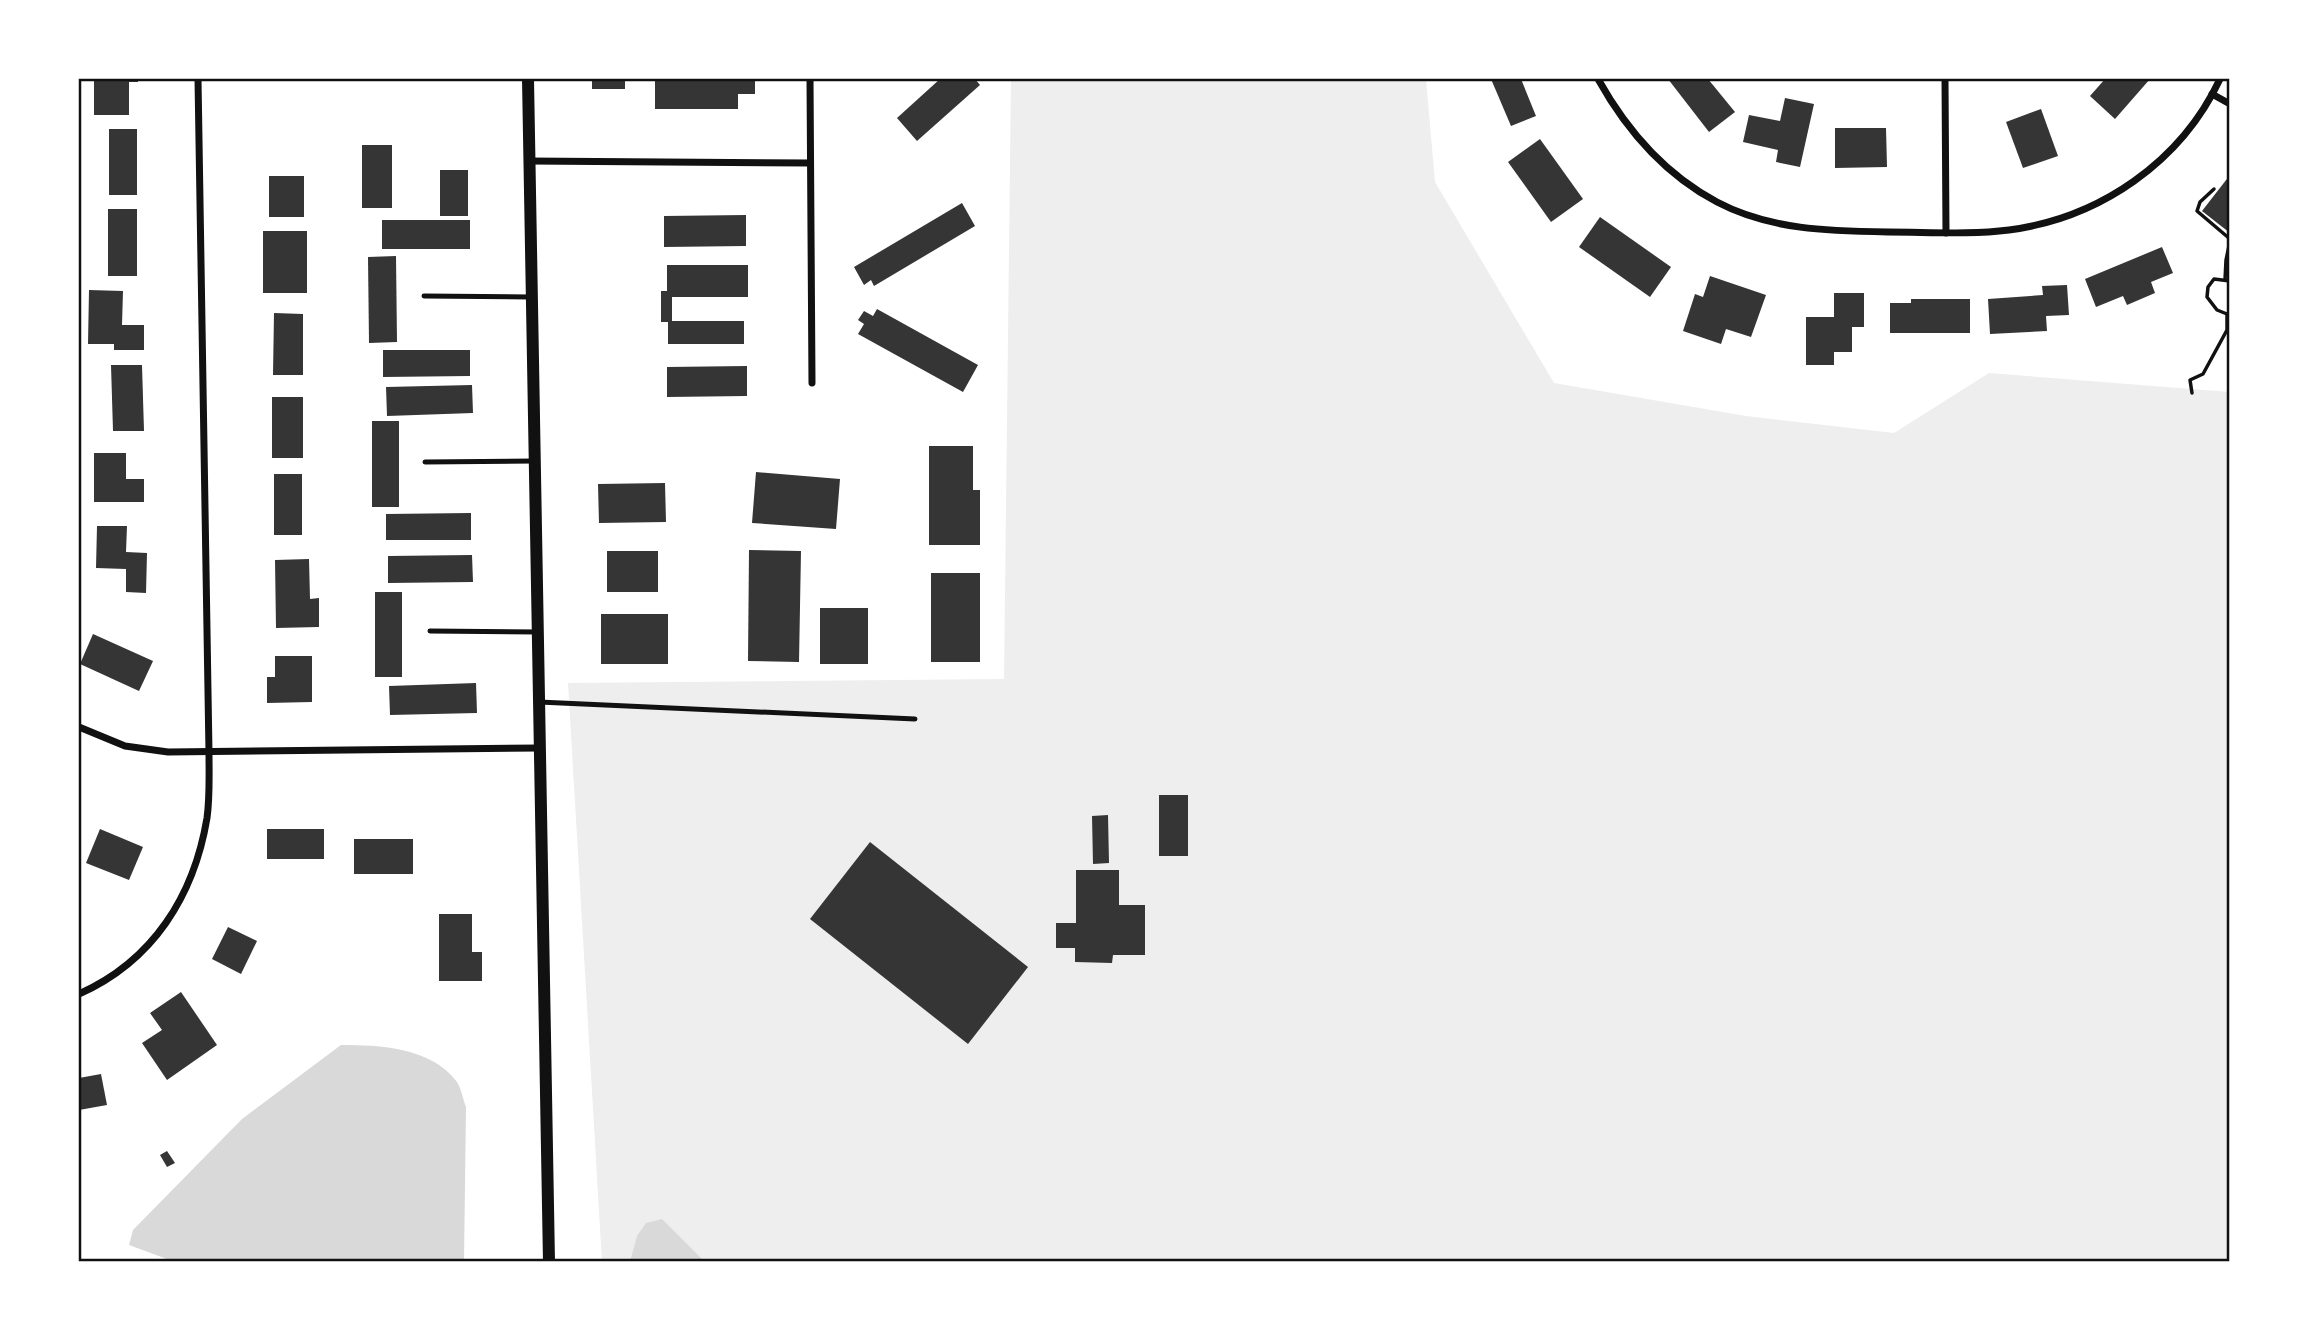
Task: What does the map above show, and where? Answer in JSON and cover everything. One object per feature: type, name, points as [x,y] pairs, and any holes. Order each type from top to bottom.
[{"type":"street","points":[[79,994],[114,974],[137,956],[157,935],[184,895],[198,859],[207,816],[209,753],[198,79]]},
{"type":"street","points":[[528,79],[549,1262]]},
{"type":"street","points":[[810,79],[812,383]]},
{"type":"street","points":[[1598,79],[1623,120],[1648,150],[1693,188],[1746,215],[1803,229],[1946,233],[2008,230],[2028,226],[2093,206],[2119,192],[2165,155],[2186,133],[2220,79]]},
{"type":"street","points":[[1945,79],[1946,233]]},
{"type":"street","points":[[2212,94],[2230,104]]},
{"type":"street","points":[[530,161],[810,163]]},
{"type":"street","points":[[79,727],[97,736],[139,749],[209,753],[540,748]]},
{"type":"lane","points":[[424,296],[531,297]]},
{"type":"lane","points":[[425,461],[534,461]]},
{"type":"lane","points":[[430,631],[538,632]]},
{"type":"lane","points":[[539,702],[915,719]]},
{"type":"path","points":[[2192,393],[2190,380],[2203,374],[2227,330],[2229,313],[2217,310],[2207,297],[2208,287],[2214,279],[2228,281],[2226,260],[2230,240],[2197,211],[2200,202],[2214,188]]},
{"type":"shaded area","points":[[1011,79],[1426,79],[1435,182],[1554,383],[1746,416],[1894,433],[1989,373],[2230,392],[2230,1262],[602,1262],[568,683],[1004,679]]},
{"type":"shaded area","points":[[341,1045],[404,1050],[433,1061],[457,1082],[466,1107],[464,1262],[175,1262],[129,1245],[133,1230],[242,1119]]},
{"type":"shaded area","points":[[662,1219],[705,1262],[630,1262],[637,1236],[646,1223]]},
{"type":"building","points":[[94,79],[138,79],[138,82],[129,82],[129,115],[94,115]]},
{"type":"building","points":[[592,79],[625,79],[625,89],[592,89]]},
{"type":"building","points":[[655,79],[755,79],[755,94],[738,94],[738,109],[655,109]]},
{"type":"building","points":[[940,79],[975,79],[980,85],[917,141],[897,118]]},
{"type":"building","points":[[1491,79],[1521,79],[1536,116],[1511,126]]},
{"type":"building","points":[[1668,79],[1708,79],[1735,112],[1709,132]]},
{"type":"building","points":[[2105,79],[2150,79],[2115,119],[2090,96]]},
{"type":"building","points":[[1785,98],[1814,104],[1800,167],[1776,162],[1778,150],[1743,142],[1749,115],[1780,121]]},
{"type":"building","points":[[2041,109],[2058,156],[2023,168],[2006,122]]},
{"type":"building","points":[[1835,128],[1886,128],[1887,167],[1835,168]]},
{"type":"building","points":[[109,129],[137,129],[137,195],[109,195]]},
{"type":"building","points":[[1540,139],[1583,199],[1551,222],[1508,162]]},
{"type":"building","points":[[362,145],[392,145],[392,208],[362,208]]},
{"type":"building","points":[[440,170],[468,170],[468,216],[440,216]]},
{"type":"building","points":[[2230,175],[2230,233],[2202,211]]},
{"type":"building","points":[[269,176],[304,176],[304,217],[269,217]]},
{"type":"building","points":[[962,203],[975,226],[874,286],[871,280],[864,285],[854,267]]},
{"type":"building","points":[[108,209],[137,209],[137,276],[108,276]]},
{"type":"building","points":[[746,215],[746,246],[664,247],[664,216]]},
{"type":"building","points":[[1600,217],[1671,267],[1650,297],[1579,247]]},
{"type":"building","points":[[382,220],[470,220],[470,249],[382,249]]},
{"type":"building","points":[[263,231],[307,231],[307,293],[263,293]]},
{"type":"building","points":[[2162,247],[2173,273],[2151,282],[2155,293],[2127,305],[2123,296],[2096,307],[2085,279]]},
{"type":"building","points":[[396,256],[397,342],[369,343],[368,257]]},
{"type":"building","points":[[667,265],[748,265],[748,297],[672,297],[672,321],[744,321],[744,344],[668,344],[668,322],[661,322],[661,291],[667,291]]},
{"type":"building","points":[[1710,276],[1766,295],[1751,337],[1726,329],[1721,344],[1683,331],[1695,294],[1703,297]]},
{"type":"building","points":[[2067,285],[2069,315],[2046,316],[2047,331],[1990,334],[1988,299],[2043,295],[2042,286]]},
{"type":"building","points":[[89,290],[123,291],[122,325],[144,325],[144,350],[114,350],[114,344],[88,344]]},
{"type":"building","points":[[1834,293],[1864,293],[1864,327],[1852,327],[1852,352],[1834,352],[1834,365],[1806,365],[1806,317],[1834,317]]},
{"type":"building","points":[[1911,299],[1970,299],[1970,333],[1890,333],[1890,303],[1911,303]]},
{"type":"building","points":[[877,309],[978,365],[963,392],[858,334],[864,324],[858,320],[864,311],[873,316]]},
{"type":"building","points":[[274,313],[303,314],[303,375],[273,375]]},
{"type":"building","points":[[383,350],[470,350],[470,376],[383,377]]},
{"type":"building","points":[[111,365],[142,365],[144,431],[113,431]]},
{"type":"building","points":[[747,366],[747,396],[667,397],[667,367]]},
{"type":"building","points":[[472,385],[473,413],[387,416],[386,387]]},
{"type":"building","points":[[272,397],[303,397],[303,458],[272,458]]},
{"type":"building","points":[[372,421],[399,421],[399,507],[372,507]]},
{"type":"building","points":[[929,446],[973,446],[973,490],[980,490],[980,545],[929,545]]},
{"type":"building","points":[[94,453],[126,453],[126,479],[144,479],[144,502],[94,502]]},
{"type":"building","points":[[756,472],[840,479],[836,529],[752,523]]},
{"type":"building","points":[[274,474],[302,474],[302,535],[274,535]]},
{"type":"building","points":[[665,483],[666,522],[599,523],[598,484]]},
{"type":"building","points":[[471,513],[471,540],[386,540],[386,514]]},
{"type":"building","points":[[97,526],[127,526],[126,552],[147,553],[146,593],[126,592],[126,569],[96,568]]},
{"type":"building","points":[[749,550],[801,551],[799,662],[748,661]]},
{"type":"building","points":[[607,551],[658,551],[658,592],[607,592]]},
{"type":"building","points":[[472,555],[473,582],[388,583],[388,556]]},
{"type":"building","points":[[309,559],[310,599],[319,598],[319,627],[276,628],[275,560]]},
{"type":"building","points":[[931,573],[980,573],[980,662],[931,662]]},
{"type":"building","points":[[375,592],[402,592],[402,677],[375,677]]},
{"type":"building","points":[[820,608],[868,608],[868,664],[820,664]]},
{"type":"building","points":[[601,614],[668,614],[668,664],[601,664]]},
{"type":"building","points":[[93,634],[153,661],[139,691],[80,664]]},
{"type":"building","points":[[275,656],[312,656],[312,702],[267,703],[267,677],[275,677]]},
{"type":"building","points":[[476,683],[477,713],[390,715],[389,686]]},
{"type":"building","points":[[1159,795],[1188,795],[1188,856],[1159,856]]},
{"type":"building","points":[[1108,815],[1109,863],[1093,864],[1092,816]]},
{"type":"building","points":[[100,829],[143,847],[129,880],[86,863]]},
{"type":"building","points":[[267,829],[324,829],[324,859],[267,859]]},
{"type":"building","points":[[354,839],[413,839],[413,874],[354,874]]},
{"type":"building","points":[[870,842],[1028,967],[968,1044],[810,919]]},
{"type":"building","points":[[1076,870],[1119,870],[1119,905],[1145,905],[1145,955],[1113,955],[1112,963],[1075,962],[1075,948],[1056,948],[1056,923],[1076,923]]},
{"type":"building","points":[[439,914],[472,914],[472,952],[482,952],[482,981],[439,981]]},
{"type":"building","points":[[228,927],[257,941],[241,974],[212,959]]},
{"type":"building","points":[[181,992],[217,1045],[167,1080],[142,1043],[162,1030],[150,1013]]},
{"type":"building","points":[[101,1074],[107,1105],[79,1110],[79,1078]]},
{"type":"building","points":[[167,1151],[175,1163],[167,1167],[160,1155]]}]
